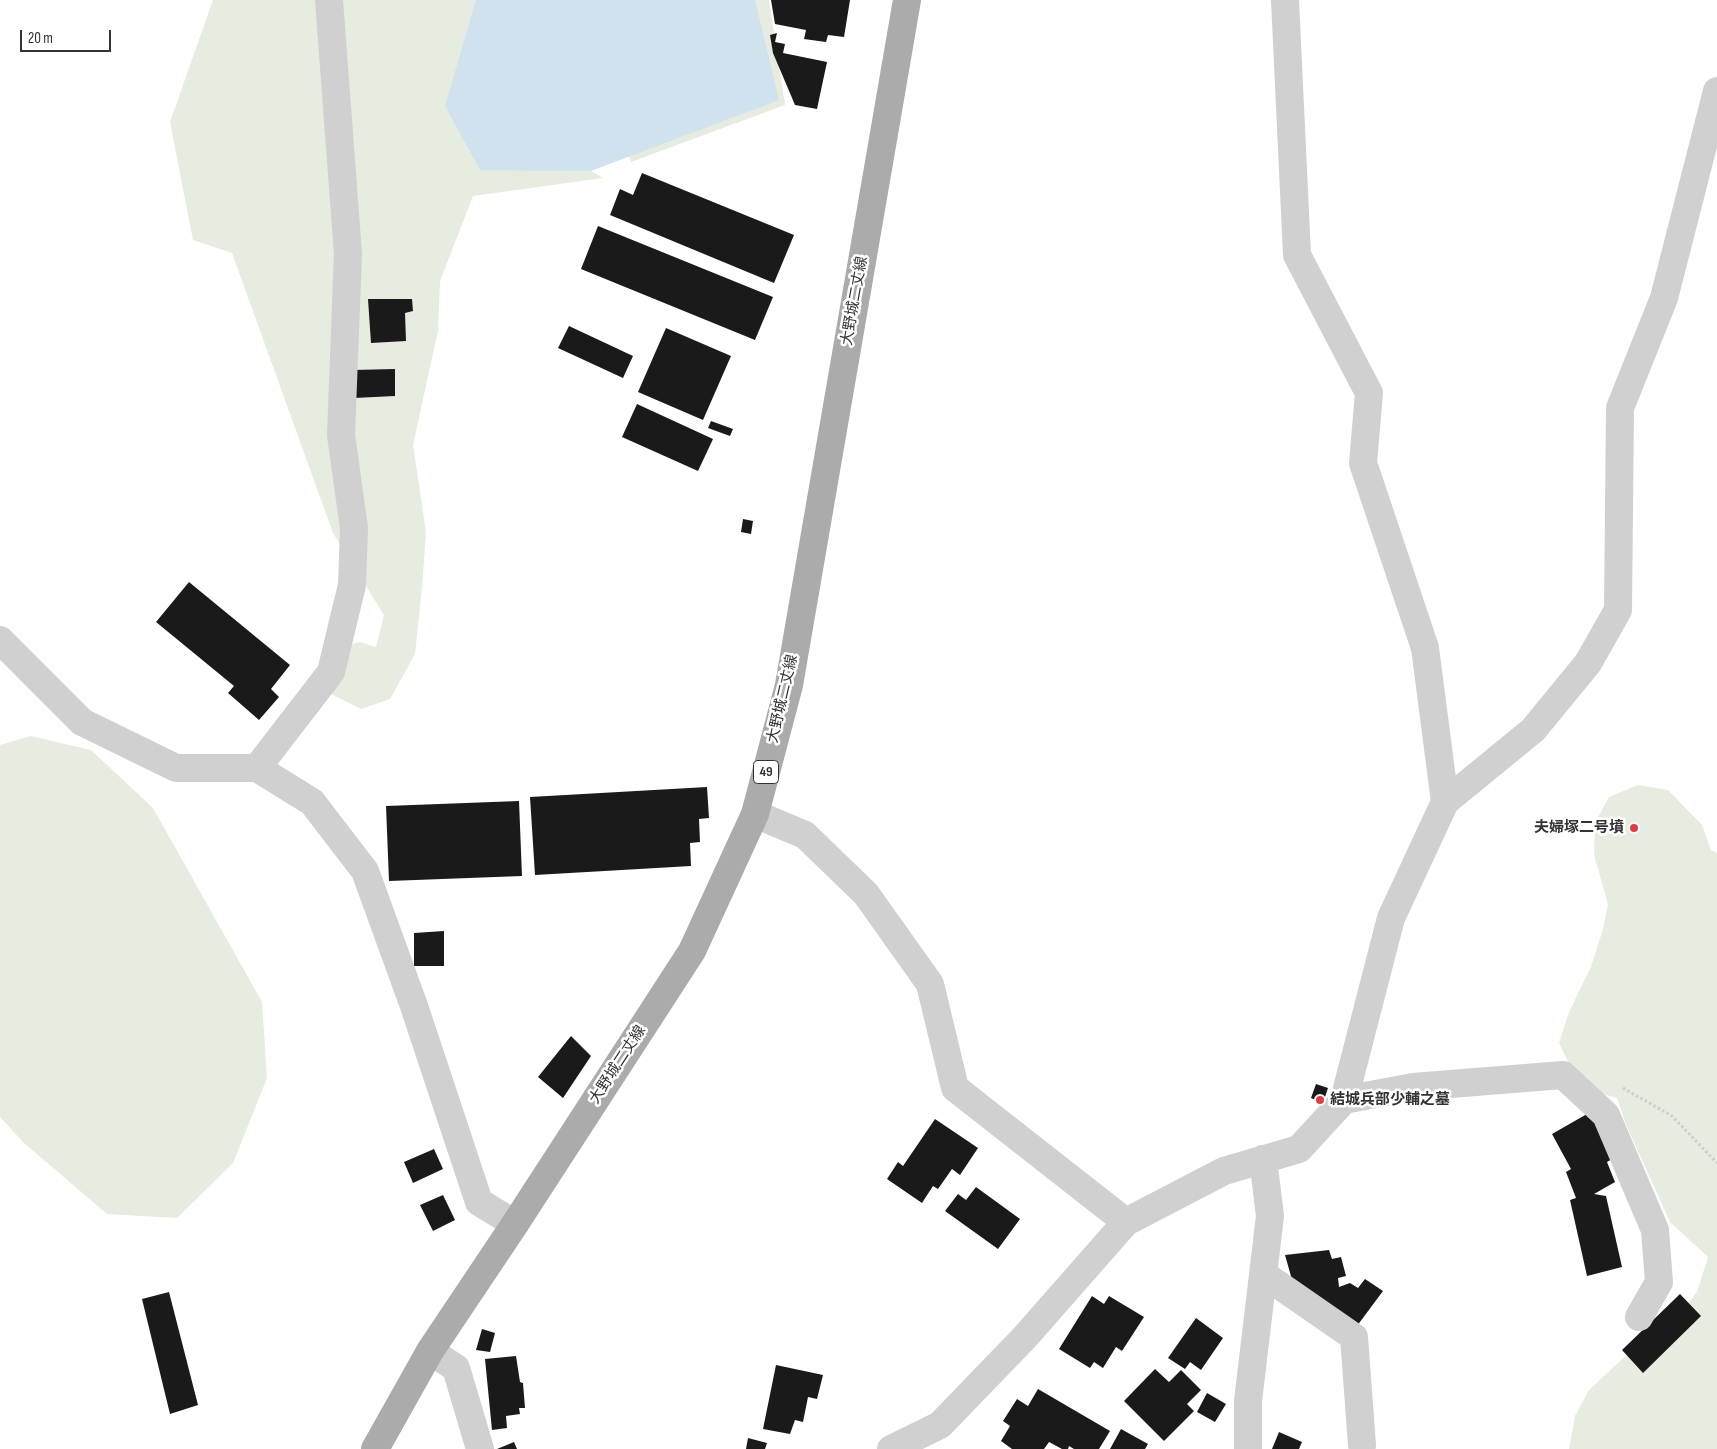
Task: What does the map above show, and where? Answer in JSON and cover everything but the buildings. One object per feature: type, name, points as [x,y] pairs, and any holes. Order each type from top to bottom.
[{"type":"main road","name":"大野城二丈線","points":[[375,1449],[430,1351],[515,1224],[692,951],[755,814],[788,685],[907,0]]},
{"type":"street","points":[[257,768],[331,672],[352,585],[354,528],[340,434],[348,254],[329,0]]},
{"type":"street","points":[[1285,0],[1297,255],[1369,393],[1363,463],[1425,648],[1445,802]]},
{"type":"street","points":[[891,1449],[940,1425],[1025,1337],[1126,1222],[1224,1171],[1299,1149],[1344,1100],[1390,918],[1445,802],[1533,730],[1588,663],[1618,610],[1620,408],[1664,298],[1717,91]]},
{"type":"street","points":[[0,640],[82,722],[176,768],[257,768],[312,802],[365,872],[414,1006],[479,1202],[515,1224]]},
{"type":"street","points":[[755,814],[805,835],[866,894],[930,984],[955,1088],[1126,1222]]},
{"type":"street","points":[[1344,1100],[1412,1086],[1563,1075],[1606,1115],[1655,1230],[1659,1282],[1639,1317]]},
{"type":"street","points":[[1248,1449],[1248,1401],[1270,1216],[1264,1159]]},
{"type":"street","points":[[1263,1274],[1354,1337],[1362,1445]]},
{"type":"street","points":[[430,1351],[456,1368],[480,1449]]},
{"type":"path","points":[[1622,1087],[1672,1116],[1717,1163]]},
{"type":"shaded area","points":[[213,0],[493,0],[573,160],[603,178],[473,196],[440,281],[438,331],[413,445],[426,532],[415,654],[390,699],[361,709],[331,694],[328,650],[360,642],[376,647],[384,615],[333,533],[232,253],[193,240],[170,122]]},
{"type":"shaded area","points":[[704,0],[769,0],[785,105],[631,162],[624,140]]},
{"type":"shaded area","points":[[31,736],[91,750],[153,808],[262,1002],[267,1078],[233,1163],[177,1218],[107,1214],[24,1143],[0,1117],[0,745]]},
{"type":"shaded area","points":[[1638,785],[1668,790],[1702,825],[1711,850],[1717,853],[1717,1449],[1569,1449],[1575,1416],[1589,1390],[1633,1349],[1672,1323],[1697,1292],[1708,1257],[1670,1222],[1627,1127],[1617,1098],[1596,1092],[1572,1070],[1559,1043],[1569,1012],[1591,967],[1603,929],[1608,904],[1594,855],[1595,823],[1609,797]]},
{"type":"water","points":[[476,0],[755,0],[779,100],[591,171],[480,170],[445,106]]},
{"type":"place","name":"夫婦塚二号墳","points":[[1634,828]]},
{"type":"place","name":"結城兵部少輔之墓","points":[[1320,1100]]}]
